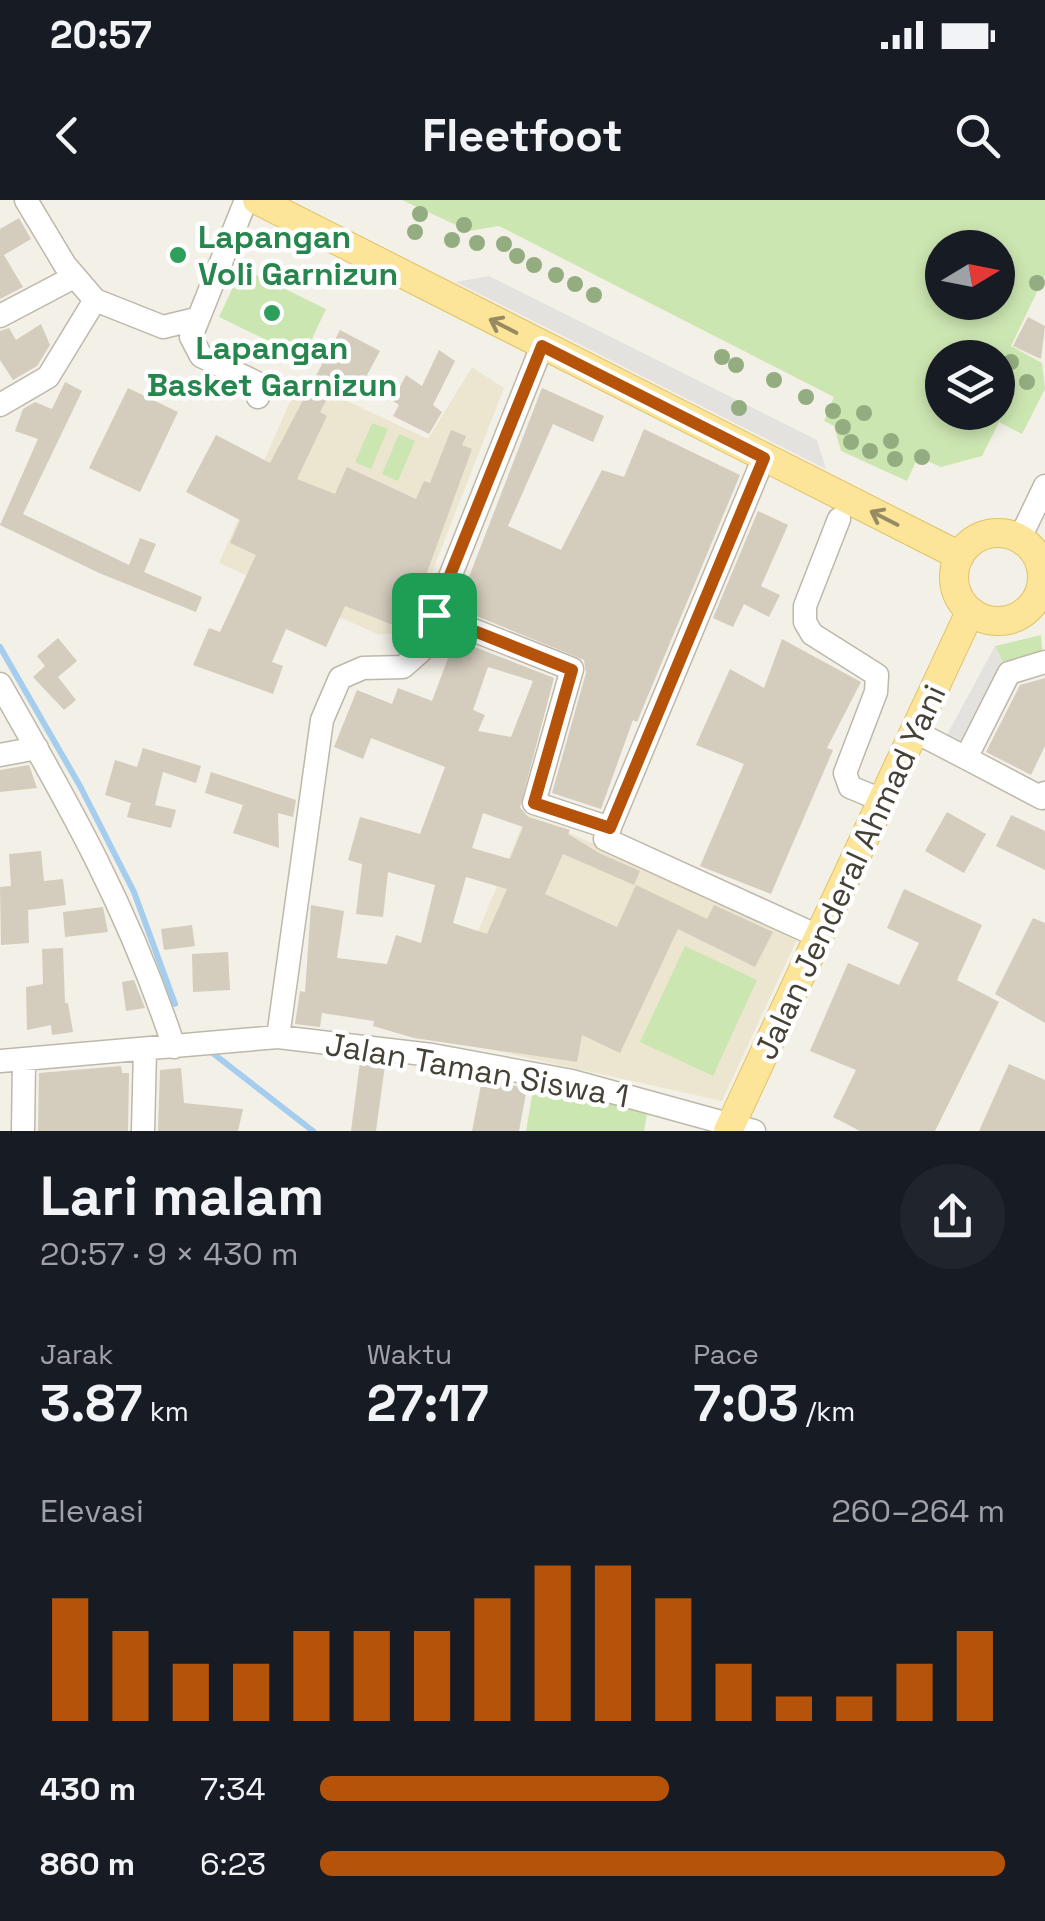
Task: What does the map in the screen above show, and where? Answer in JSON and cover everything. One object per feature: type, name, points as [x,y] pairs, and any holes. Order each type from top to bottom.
[{"type":"main road","points":[[256,200],[298,211],[542,346],[960,556]]},
{"type":"main road","points":[[993,533],[1020,538],[1030,546],[1042,570],[1042,599],[1013,619],[990,621],[970,612],[956,591],[960,556],[968,545],[993,533]]},
{"type":"main road","name":"Jalan Jenderal Ahmad Yani","points":[[738,1128],[820,937],[970,612]]},
{"type":"street","points":[[26,200],[74,277],[95,300],[163,328],[196,318]]},
{"type":"street","points":[[246,200],[191,336],[201,356],[246,374],[255,382],[258,396]]},
{"type":"street","points":[[0,316],[74,277]]},
{"type":"street","points":[[0,405],[48,377],[95,300]]},
{"type":"street","points":[[278,1037],[322,720],[340,678],[352,670],[403,667],[412,662],[542,346]]},
{"type":"street","points":[[764,458],[605,839],[820,937]]},
{"type":"street","points":[[1020,538],[1045,486]]},
{"type":"street","points":[[839,518],[805,606],[805,622],[812,634],[877,675],[876,692],[845,773],[850,787],[884,801]]},
{"type":"street","points":[[434,615],[572,670],[534,803],[610,828]]},
{"type":"street","points":[[966,758],[1009,672],[1045,662]]},
{"type":"street","points":[[0,684],[100,860],[144,954],[174,1047]]},
{"type":"street","points":[[916,732],[1042,798],[1045,793]]},
{"type":"street","points":[[0,755],[37,748]]},
{"type":"street","name":"Jalan Taman Siswa 1","points":[[0,1061],[278,1037],[432,1056],[572,1081],[738,1128]]},
{"type":"street","points":[[142,1131],[145,1050]]},
{"type":"street","points":[[23,1131],[24,1061]]},
{"type":"shaded area","points":[[489,276],[817,440],[826,469],[456,282]]},
{"type":"shaded area","points":[[472,367],[504,388],[408,634],[377,634],[219,563],[300,379],[428,439]]},
{"type":"shaded area","points":[[995,646],[1008,675],[965,757],[941,746]]},
{"type":"shaded area","points":[[527,814],[799,935],[722,1101],[434,1037]]},
{"type":"green space","points":[[402,200],[1045,200],[1045,275],[1014,340],[925,340],[925,430],[995,430],[982,456],[941,467],[918,457],[907,481],[841,451],[834,426],[824,421],[834,397],[499,226],[469,231]]},
{"type":"green space","name":"Lapangan Basket Garnizun","points":[[242,268],[326,309],[303,358],[219,317]]},
{"type":"green space","points":[[1015,348],[1042,363],[1045,389],[1022,434],[1014,430]]},
{"type":"green space","points":[[372,423],[388,429],[371,469],[355,462]]},
{"type":"green space","points":[[399,434],[415,441],[398,481],[382,474]]},
{"type":"green space","points":[[1041,635],[1043,659],[1008,673],[995,646]]},
{"type":"green space","points":[[685,946],[757,980],[713,1076],[640,1042]]},
{"type":"green space","points":[[535,1078],[648,1108],[644,1131],[526,1131]]},
{"type":"building","points":[[19,218],[31,239],[4,255],[23,287],[0,299],[0,229]]},
{"type":"building","points":[[1028,317],[1045,326],[1041,359],[1015,347]]},
{"type":"building","points":[[41,324],[50,345],[37,366],[13,380],[0,360],[0,331],[9,328],[16,340]]},
{"type":"building","points":[[340,330],[380,351],[360,388],[339,376],[320,412],[327,416],[297,479],[335,494],[347,467],[416,499],[424,481],[430,483],[451,430],[466,436],[462,445],[472,449],[406,630],[345,606],[326,647],[286,629],[272,662],[283,666],[273,694],[193,665],[209,628],[220,632],[256,555],[230,543],[240,520],[186,492],[216,435],[270,463]]},
{"type":"building","points":[[439,350],[455,361],[433,405],[442,412],[429,434],[393,416],[399,405],[393,401],[406,375],[422,386]]},
{"type":"building","points":[[65,382],[82,391],[23,514],[129,565],[140,538],[156,544],[144,572],[202,597],[196,612],[99,573],[0,525],[38,439],[15,431],[23,409],[35,402],[52,409]]},
{"type":"building","points":[[128,388],[178,412],[140,492],[89,468]]},
{"type":"building","points":[[542,388],[604,416],[593,442],[553,424],[508,526],[561,550],[602,470],[624,477],[644,429],[740,475],[637,722],[633,720],[601,809],[552,793],[586,673],[584,660],[457,608]]},
{"type":"building","points":[[758,511],[788,525],[761,586],[780,595],[769,617],[744,604],[733,627],[713,618]]},
{"type":"building","points":[[449,637],[554,678],[520,807],[528,817],[570,830],[568,834],[599,853],[640,871],[634,885],[563,854],[545,894],[617,927],[636,885],[707,919],[714,905],[773,932],[755,967],[678,929],[620,1053],[582,1035],[577,1062],[414,1038],[373,1026],[374,1021],[322,1013],[320,1027],[295,1024],[300,991],[305,992],[311,905],[344,911],[337,958],[387,964],[396,935],[421,943],[435,885],[388,872],[383,917],[356,914],[362,864],[348,860],[360,817],[420,834],[445,767],[371,738],[363,759],[334,747],[357,690],[392,704],[398,688],[432,701],[450,653],[444,651]],"holes":[[[488,667],[533,681],[511,737],[478,731],[485,715],[473,710]],[[483,813],[523,827],[510,859],[472,848]],[[466,877],[507,889],[487,934],[453,923]]]},
{"type":"building","points":[[58,638],[77,661],[58,677],[76,700],[64,710],[33,677],[45,666],[37,656]]},
{"type":"building","points":[[782,639],[861,682],[827,748],[833,750],[771,894],[700,866],[744,764],[696,745],[730,669],[764,688]]},
{"type":"building","points":[[1045,678],[1045,746],[1031,775],[986,752],[1020,685]]},
{"type":"building","points":[[143,748],[201,766],[196,783],[163,772],[155,805],[176,810],[171,828],[127,817],[131,803],[105,795],[115,760],[137,767]]},
{"type":"building","points":[[29,765],[37,788],[0,792],[0,770]]},
{"type":"building","points":[[211,772],[296,800],[293,817],[278,813],[279,848],[233,833],[243,805],[205,793]]},
{"type":"building","points":[[947,812],[986,834],[964,873],[925,851]]},
{"type":"building","points":[[1011,815],[1045,831],[1045,870],[996,846]]},
{"type":"building","points":[[41,851],[44,881],[63,879],[66,905],[28,910],[29,943],[1,945],[0,887],[11,886],[9,854]]},
{"type":"building","points":[[904,889],[982,925],[957,980],[999,1002],[935,1131],[860,1131],[833,1117],[856,1070],[810,1051],[848,963],[899,985],[919,943],[887,928]]},
{"type":"building","points":[[103,907],[108,932],[65,937],[63,912]]},
{"type":"building","points":[[1033,918],[1045,923],[1045,1023],[995,994]]},
{"type":"building","points":[[192,925],[195,946],[164,950],[161,929]]},
{"type":"building","points":[[63,948],[65,1003],[73,1032],[52,1035],[51,1025],[27,1030],[26,987],[43,984],[42,949]]},
{"type":"building","points":[[228,952],[230,990],[193,992],[192,954]]},
{"type":"building","points":[[134,980],[145,1008],[126,1011],[122,982]]},
{"type":"building","points":[[360,1062],[385,1065],[376,1131],[351,1131]]},
{"type":"building","points":[[1009,1064],[1045,1080],[1045,1131],[979,1131]]},
{"type":"building","points":[[121,1066],[122,1073],[129,1073],[128,1131],[38,1131],[39,1073]]},
{"type":"building","points":[[181,1068],[184,1103],[243,1109],[238,1131],[158,1131],[160,1070]]},
{"type":"building","points":[[482,1080],[527,1088],[519,1131],[472,1131]]},
{"type":"waterway","points":[[0,647],[80,786],[134,892],[175,1004]]},
{"type":"waterway","points":[[210,1051],[313,1131]]},
{"type":"place","name":"Lapangan Voli Garnizun","points":[[178,255]]},
{"type":"place","name":"Lapangan Basket Garnizun","points":[[272,313]]},
{"type":"route","points":[[542,346],[764,458],[610,828],[534,803],[572,670],[434,615],[542,346]]}]
